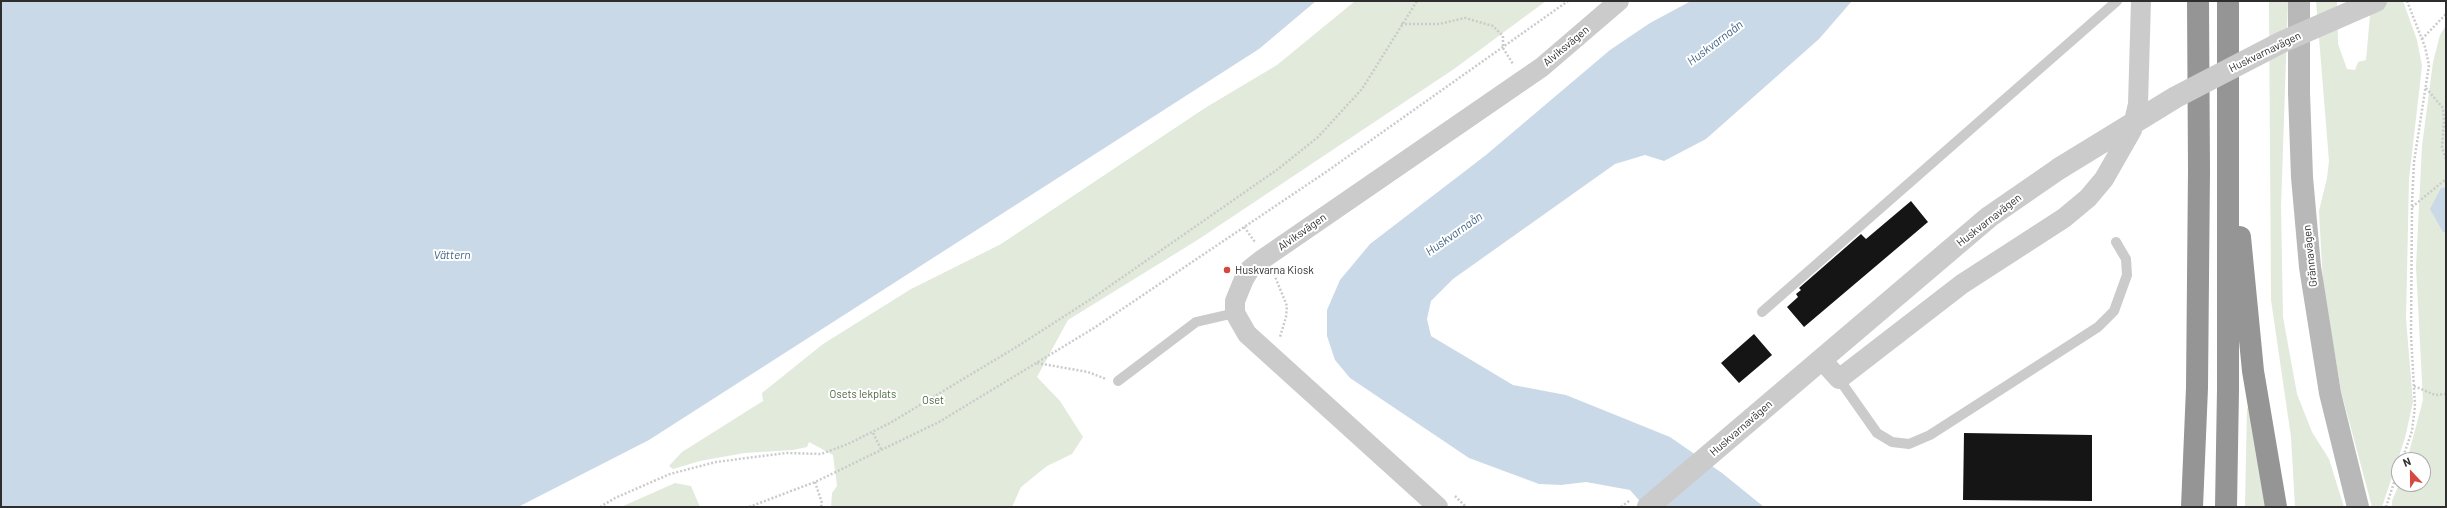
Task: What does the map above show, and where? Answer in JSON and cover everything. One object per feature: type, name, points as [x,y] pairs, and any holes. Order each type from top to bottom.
[{"type":"highway","points":[[2192,507],[2197,388],[2199,170],[2198,1]]},
{"type":"highway","points":[[2226,507],[2228,1]]},
{"type":"highway","points":[[2228,140],[2245,282],[2253,371],[2276,507]]},
{"type":"main road","name":"Grännavägen","points":[[2299,1],[2299,93],[2302,177],[2310,267],[2330,393],[2358,507]]},
{"type":"street","name":"Alviksvägen","points":[[1234,313],[1235,301],[1250,269],[1542,67],[1619,1]]},
{"type":"street","points":[[1821,359],[1839,379],[1962,284],[2064,218],[2088,198],[2104,179],[2132,130],[2138,104],[2141,1]]},
{"type":"street","name":"Huskvarnavägen","points":[[1648,507],[1988,217],[2060,168],[2176,97],[2282,42],[2376,1]]},
{"type":"street","points":[[1234,313],[1247,334],[1444,499]]},
{"type":"lane","points":[[1762,312],[2117,1]]},
{"type":"lane","points":[[1839,379],[1877,433],[1892,442],[1910,444],[1930,435],[2098,327],[2114,311],[2128,275],[2126,259],[2116,242]]},
{"type":"lane","points":[[1118,381],[1196,322],[1234,313]]},
{"type":"path","points":[[600,507],[615,498],[670,474],[716,462],[751,456],[787,453],[821,454],[873,433],[1018,346],[1094,297],[1278,169],[1318,136],[1362,89],[1401,24],[1417,1]]},
{"type":"path","points":[[749,507],[815,482],[940,422],[1094,328],[1244,227],[1503,48],[1568,1]]},
{"type":"path","points":[[2405,452],[2412,431],[2415,406],[2410,284],[2414,162],[2429,65],[2422,39],[2407,1]]},
{"type":"path","points":[[2422,39],[2446,14]]},
{"type":"path","points":[[1401,24],[1438,24],[1465,18],[1493,26],[1503,36],[1503,48]]},
{"type":"path","points":[[2426,88],[2443,108],[2445,130],[2442,147],[2446,160]]},
{"type":"path","points":[[2412,207],[2446,179]]},
{"type":"path","points":[[1244,227],[1266,257],[1287,306],[1286,317],[1280,334],[1280,343]]},
{"type":"path","points":[[1036,363],[1088,372],[1098,377],[1118,381]]},
{"type":"path","points":[[2414,386],[2435,395],[2446,394]]},
{"type":"path","points":[[873,433],[882,451]]},
{"type":"path","points":[[815,482],[822,503],[821,507]]},
{"type":"path","points":[[2386,507],[2391,492]]},
{"type":"path","points":[[1444,499],[1466,507]]},
{"type":"green space","name":"Oset","points":[[1355,1],[1546,1],[1454,69],[1199,239],[1068,320],[1037,377],[1060,401],[1083,437],[1072,454],[1047,466],[1021,487],[1012,507],[831,507],[832,493],[837,486],[833,455],[809,442],[807,447],[793,450],[744,453],[700,461],[673,469],[669,466],[682,452],[763,401],[762,393],[823,344],[911,289],[1001,244],[1205,108],[1277,65]]},
{"type":"green space","points":[[2269,1],[2288,1],[2281,206],[2283,317],[2297,394],[2312,432],[2329,459],[2344,507],[2295,507],[2291,437],[2271,300]]},
{"type":"green space","points":[[2316,1],[2337,1],[2338,44],[2347,69],[2355,70],[2358,62],[2366,60],[2370,15],[2367,1],[2403,1],[2417,40],[2422,66],[2409,179],[2406,319],[2413,402],[2400,452],[2391,452],[2391,480],[2382,507],[2372,507],[2341,391],[2323,284],[2319,211],[2327,178],[2329,161]]},
{"type":"green space","points":[[2446,25],[2446,187],[2441,188],[2443,232],[2446,233],[2446,507],[2392,507],[2392,501],[2396,492],[2431,492],[2431,452],[2409,452],[2423,400],[2416,267],[2422,146],[2433,62],[2440,35]]},
{"type":"green space","points":[[2247,408],[2250,409],[2266,507],[2245,507]]},
{"type":"green space","points":[[675,483],[691,486],[700,507],[621,507]]},
{"type":"water","name":"Vättern","points":[[1,1],[1316,1],[1259,49],[649,440],[518,507],[1,507]]},
{"type":"water","name":"Huskvarnaån","points":[[1691,1],[1852,1],[1819,39],[1706,139],[1664,161],[1645,155],[1615,164],[1453,279],[1431,301],[1427,319],[1431,336],[1513,385],[1566,395],[1670,437],[1722,473],[1764,507],[1645,507],[1630,490],[1586,482],[1561,485],[1539,484],[1469,458],[1350,378],[1335,360],[1327,336],[1327,310],[1340,280],[1370,244],[1486,155],[1610,50],[1650,23]]},
{"type":"water","points":[[2446,187],[2446,233],[2443,232],[2430,209],[2441,188]]},
{"type":"building","points":[[1911,201],[1928,222],[1804,327],[1787,307],[1798,297],[1796,294],[1801,290],[1799,288],[1861,234],[1866,239]]},
{"type":"building","points":[[1754,334],[1772,355],[1739,383],[1721,363]]},
{"type":"building","points":[[1964,433],[2092,435],[2092,501],[1963,500]]},
{"type":"place","name":"Huskvarna Kiosk","points":[[1227,270]]},
{"type":"park label","name":"Osets lekplats","points":[[863,394]]}]
